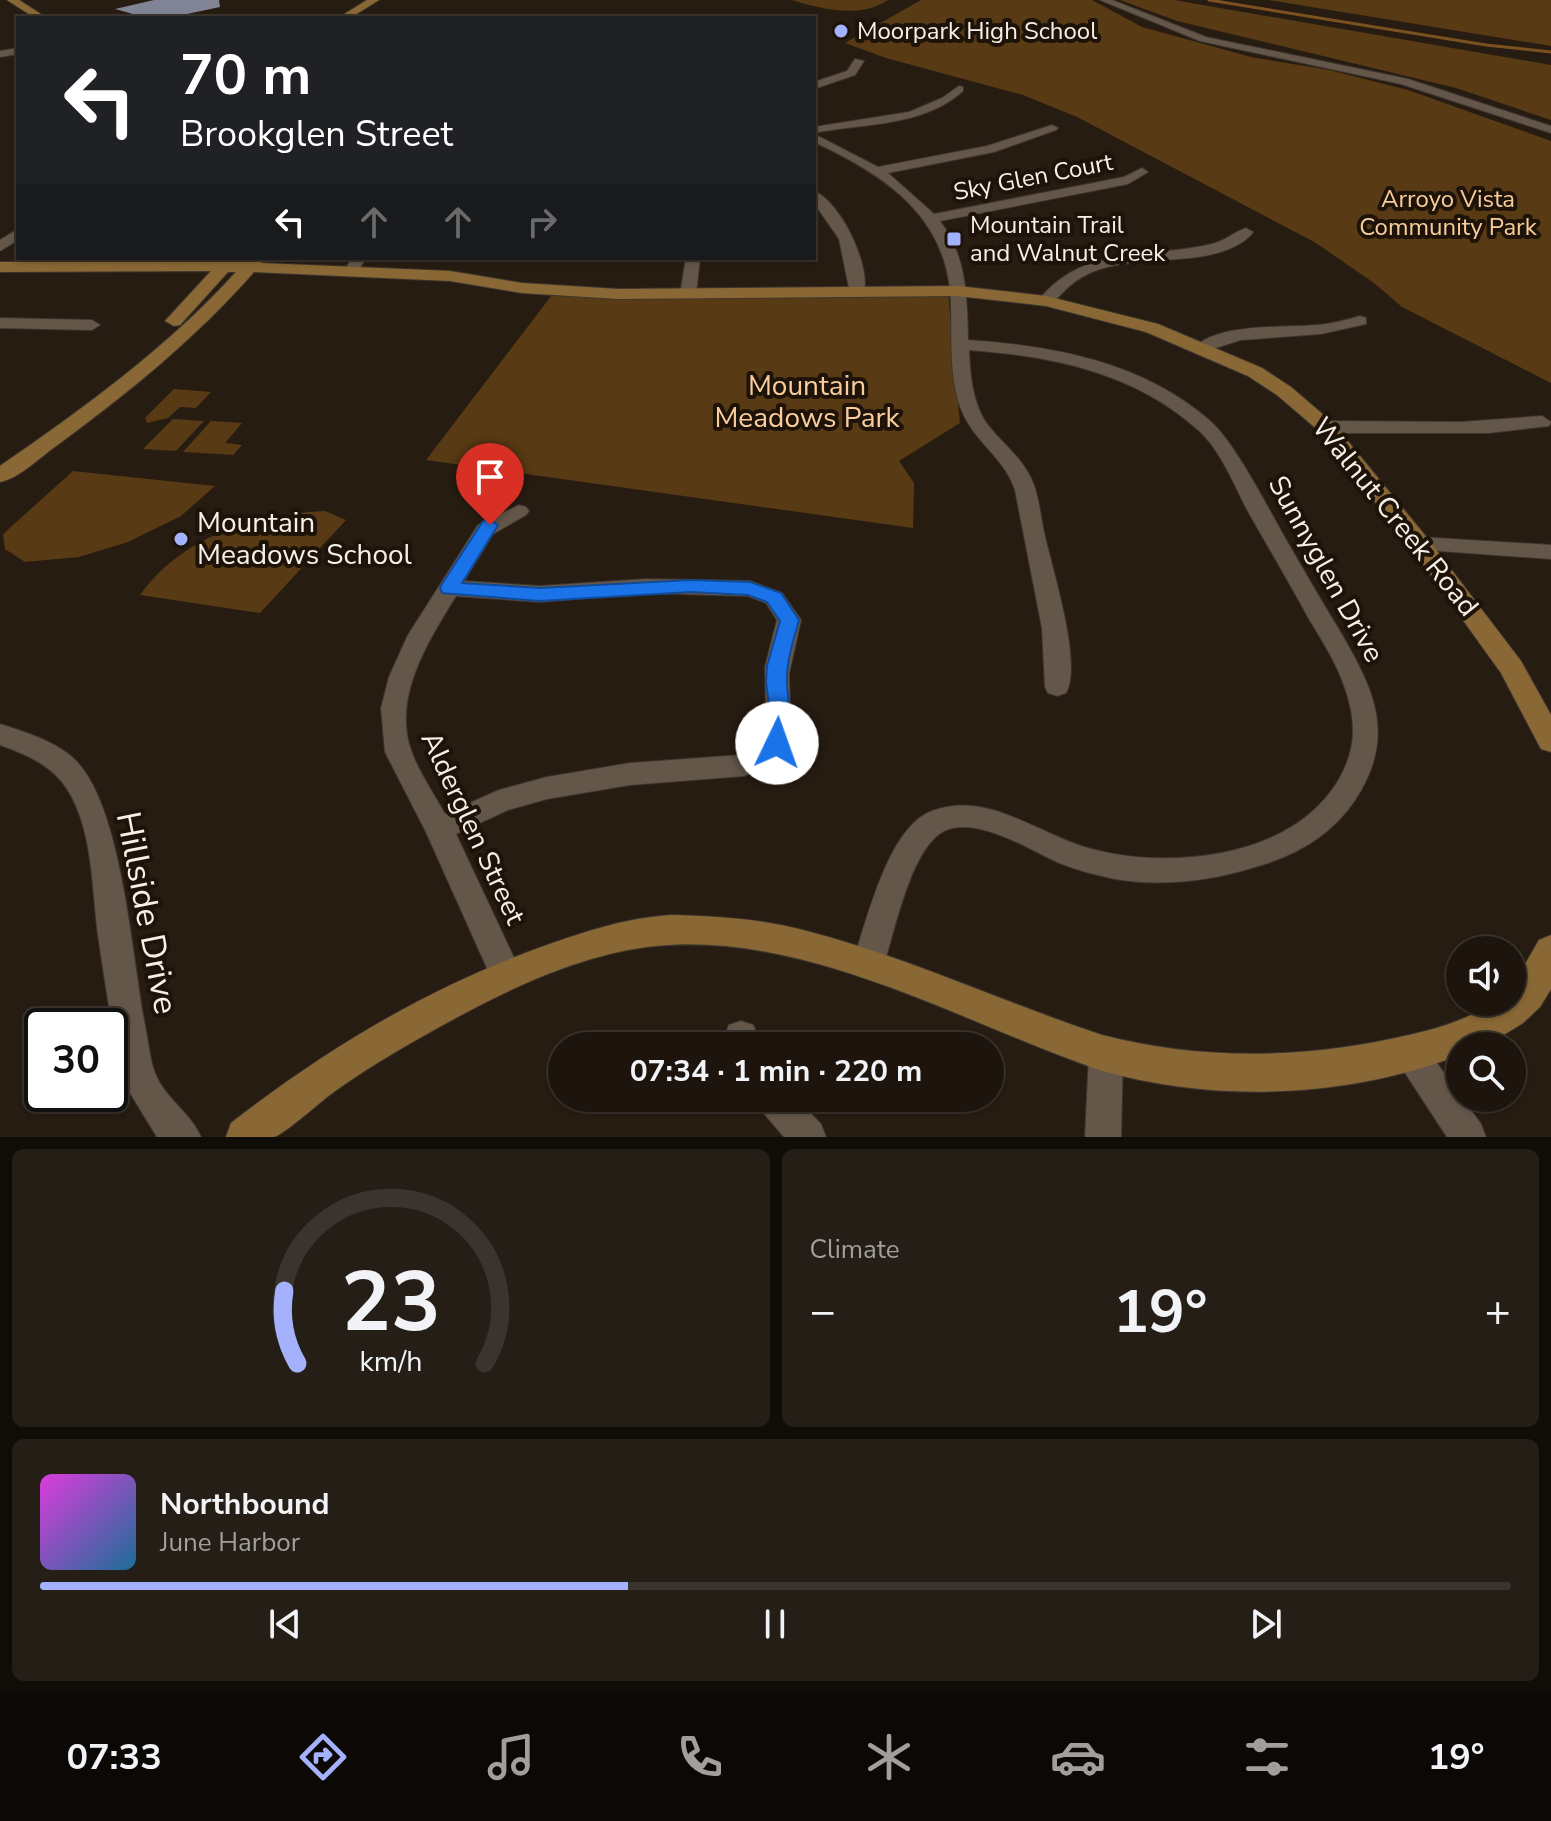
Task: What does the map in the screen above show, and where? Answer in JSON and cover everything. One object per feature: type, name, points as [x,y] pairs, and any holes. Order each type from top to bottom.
[{"type":"street","points":[[12,0],[39,16]]},
{"type":"street","points":[[334,16],[362,0]]},
{"type":"street","points":[[346,16],[374,0]]},
{"type":"street","points":[[1104,0],[1143,18],[1203,39],[1404,81],[1551,130]]},
{"type":"street","points":[[0,1],[21,16]]},
{"type":"street","points":[[816,85],[851,73],[859,61]]},
{"type":"street","points":[[816,130],[906,116],[942,102],[959,89]]},
{"type":"street","points":[[877,171],[990,149],[1052,128]]},
{"type":"street","points":[[816,139],[877,171],[906,193],[931,219],[953,260],[969,407],[975,420],[1021,478],[1055,625],[1059,655],[1057,687]]},
{"type":"street","name":"Sky Glen Court","points":[[931,219],[1128,180],[1142,172]]},
{"type":"street","points":[[816,197],[845,233],[854,259],[858,293]]},
{"type":"street","points":[[1046,301],[1065,279],[1091,265],[1133,257],[1196,252],[1233,243],[1246,232]]},
{"type":"street","points":[[0,247],[16,235]]},
{"type":"street","points":[[688,294],[693,260]]},
{"type":"street","points":[[0,457],[136,355],[185,311],[227,262]]},
{"type":"street","name":"Walnut Creek Road","points":[[0,267],[227,262],[355,264],[555,291],[688,294],[958,291],[1046,301],[1137,323],[1237,362],[1284,391],[1326,427],[1420,544],[1512,668],[1547,727]]},
{"type":"street","points":[[0,476],[150,364],[253,263]]},
{"type":"street","points":[[1203,347],[1230,335],[1248,332],[1331,330],[1360,321]]},
{"type":"street","points":[[0,323],[92,325]]},
{"type":"street","name":"Sunnyglen Drive","points":[[868,964],[913,843],[943,818],[969,816],[989,820],[1091,862],[1165,868],[1222,863],[1280,847],[1330,813],[1356,778],[1366,744],[1362,699],[1352,673],[1211,431],[1162,395],[1102,367],[1030,349],[960,344]]},
{"type":"street","points":[[1326,427],[1374,425],[1492,429],[1542,422]]},
{"type":"street","name":"Alderglen Street","points":[[506,975],[439,829],[398,752],[394,708],[401,677],[420,635],[485,530],[519,511]]},
{"type":"street","points":[[1420,544],[1551,552]]},
{"type":"street","points":[[439,829],[516,796],[550,787],[598,777],[753,762],[777,743],[781,719],[777,666],[789,620],[774,598],[750,589],[668,586],[540,594],[449,588]]},
{"type":"street","name":"Hillside Drive","points":[[0,734],[46,752],[65,767],[81,787],[95,822],[102,854],[122,992],[139,1080],[164,1120],[183,1137]]},
{"type":"street","points":[[245,1137],[315,1083],[436,1009],[506,975],[616,936],[668,930],[722,930],[807,944],[868,964],[1106,1055],[1181,1069],[1246,1075],[1326,1070],[1409,1053],[1456,1038],[1506,1015],[1525,999],[1551,951]]},
{"type":"street","points":[[1409,1053],[1468,1137]]},
{"type":"street","points":[[1103,1137],[1106,1055]]},
{"type":"street","points":[[786,1112],[808,1137]]},
{"type":"green space","points":[[792,0],[888,0],[877,6],[853,11],[828,9]]},
{"type":"green space","name":"Arroyo Vista Community Park","points":[[921,0],[1092,0],[1142,27],[1251,57],[1329,70],[1408,90],[1551,141],[1551,383],[1402,307],[1374,283],[1316,243],[1077,117],[1023,95],[886,58],[845,43]]},
{"type":"green space","points":[[1120,0],[1174,0],[1551,65],[1551,120],[1456,88],[1177,21]]},
{"type":"green space","points":[[1269,0],[1551,0],[1551,46]]},
{"type":"green space","name":"Mountain Meadows Park","points":[[555,291],[948,291],[960,423],[899,461],[914,483],[913,528],[426,460]]},
{"type":"green space","points":[[174,389],[211,392],[196,408],[180,407],[168,418],[147,423],[145,418]]},
{"type":"green space","points":[[173,419],[204,421],[176,451],[143,449]]},
{"type":"green space","points":[[211,421],[242,423],[225,443],[242,445],[233,455],[183,452]]},
{"type":"green space","points":[[73,471],[215,486],[181,516],[128,542],[79,557],[25,562],[5,549],[3,534]]},
{"type":"green space","points":[[325,511],[346,520],[260,613],[140,595],[157,574],[177,557],[222,532],[272,517]]},
{"type":"building","points":[[154,0],[219,0],[220,7],[177,16],[140,16],[115,9]]},
{"type":"waterway","points":[[1209,0],[1486,45],[1551,52]]},
{"type":"place","name":"Moorpark High School","points":[[841,31]]},
{"type":"place","name":"Mountain Trail and Walnut Creek","points":[[954,239]]},
{"type":"place","name":"Mountain Meadows School","points":[[181,539]]},
{"type":"route","points":[[490,525],[449,588],[540,594],[691,586],[750,589],[769,594],[784,608],[789,620],[777,666],[781,719],[777,743]]}]
